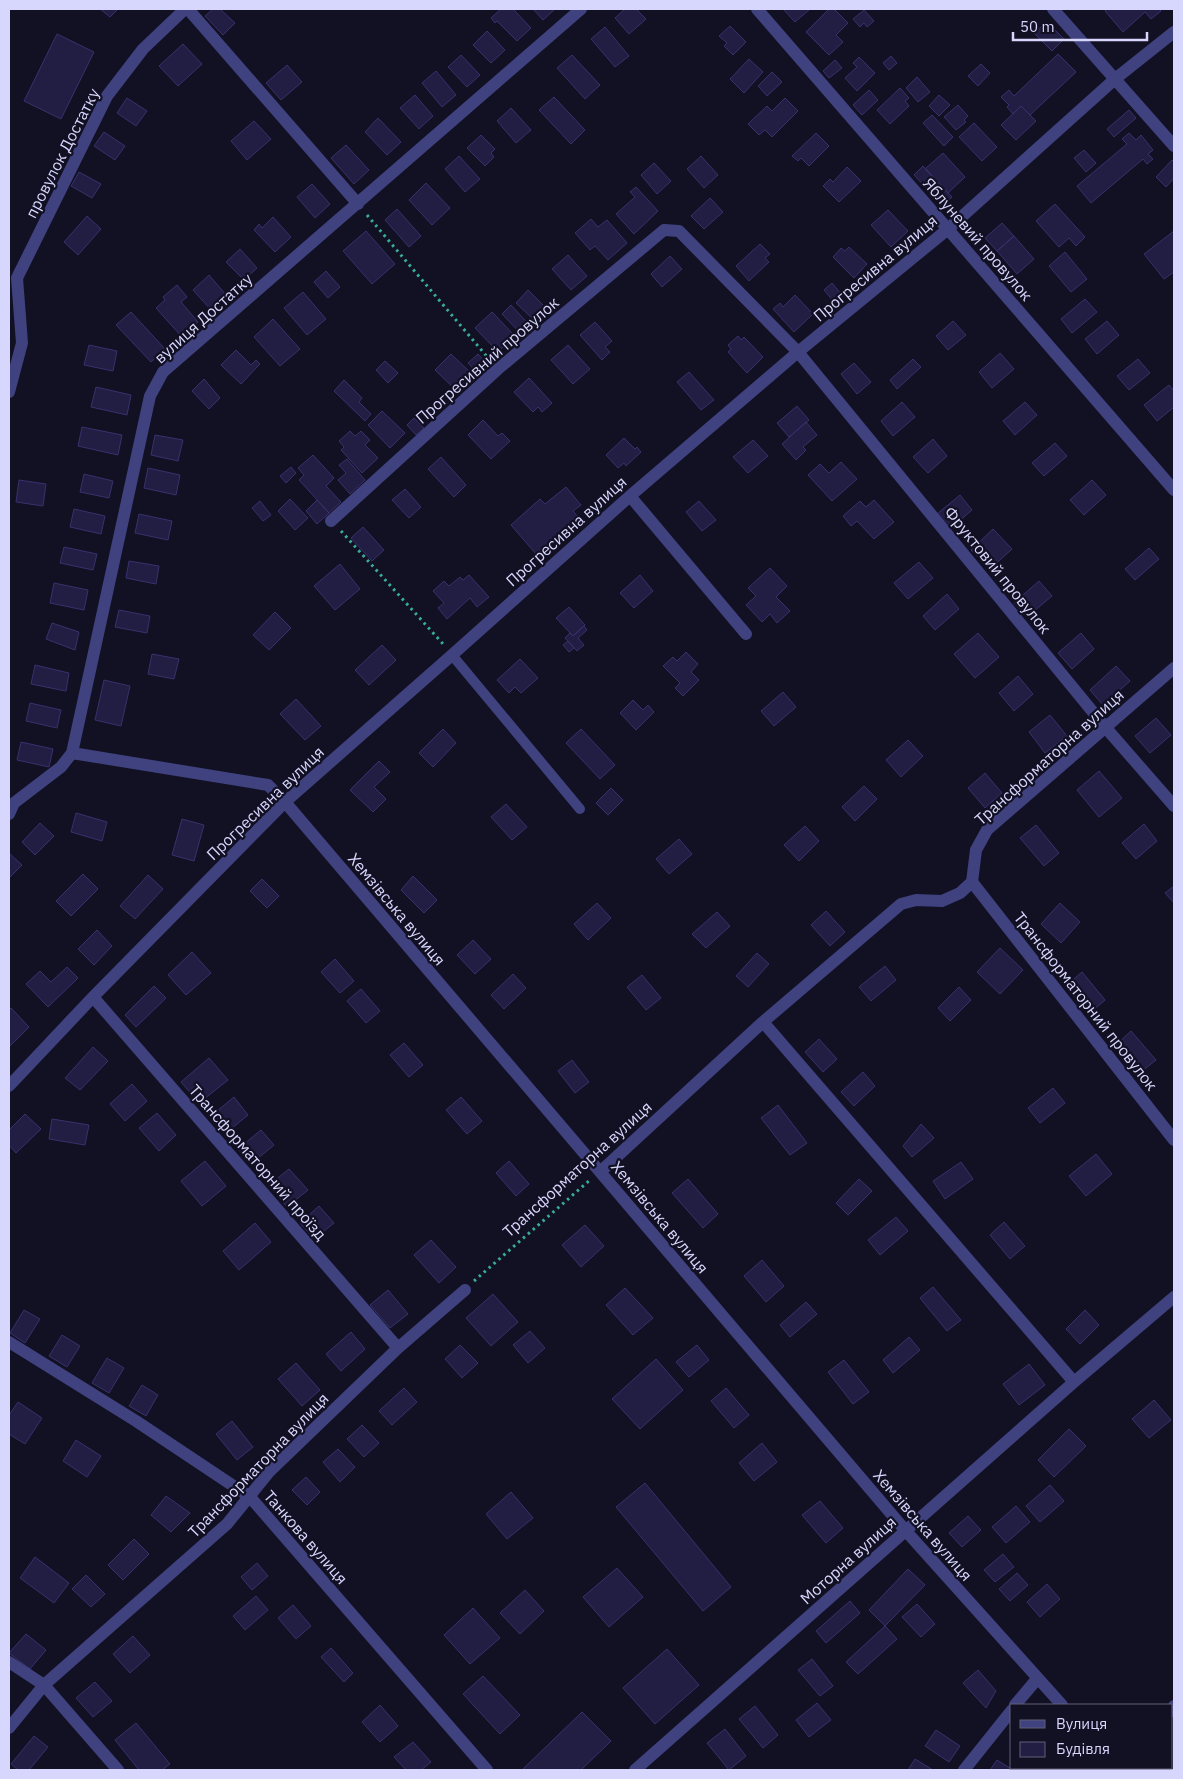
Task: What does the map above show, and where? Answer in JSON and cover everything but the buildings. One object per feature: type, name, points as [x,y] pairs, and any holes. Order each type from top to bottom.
[{"type":"street","points":[[186,9],[358,204]]},
{"type":"street","name":"провулок Достатку","points":[[9,392],[22,343],[17,278],[107,96],[142,49],[186,9]]},
{"type":"street","name":"вулиця Достатку","points":[[10,806],[61,767],[72,753],[150,396],[163,372],[581,9]]},
{"type":"street","name":"Яблуневий провулок","points":[[757,9],[1174,490]]},
{"type":"street","points":[[1054,9],[1174,146]]},
{"type":"street","name":"Прогресивна вулиця","points":[[9,1086],[93,997],[285,802],[630,496],[798,352],[948,229],[1115,79],[1174,32]]},
{"type":"street","name":"Прогресивний провулок","points":[[331,521],[498,369],[664,230],[679,231],[798,352]]},
{"type":"street","name":"Фруктовий провулок","points":[[798,352],[1106,728],[1174,806]]},
{"type":"street","points":[[630,496],[746,634]]},
{"type":"street","name":"Трансформаторна вулиця","points":[[600,1172],[763,1022],[901,904],[916,900],[942,901],[960,892],[972,882],[976,850],[987,830],[1174,668]]},
{"type":"street","name":"Хемзівська вулиця","points":[[72,753],[268,785],[285,802],[905,1530],[1061,1704]]},
{"type":"street","name":"Трансформаторний провулок","points":[[972,882],[1174,1140]]},
{"type":"street","name":"Трансформаторний проїзд","points":[[93,997],[398,1348]]},
{"type":"street","points":[[763,1022],[1074,1382]]},
{"type":"street","name":"Трансформаторна вулиця","points":[[9,1728],[44,1685],[228,1524],[269,1472],[398,1348],[465,1290]]},
{"type":"street","name":"Моторна вулиця","points":[[635,1770],[1074,1382],[1174,1298]]},
{"type":"street","name":"Танкова вулиця","points":[[9,1342],[250,1497],[487,1770]]},
{"type":"street","points":[[9,1662],[44,1685],[118,1770]]},
{"type":"street","points":[[1017,1704],[1037,1679]]},
{"type":"street","points":[[964,1770],[1010,1712]]},
{"type":"lane","points":[[452,655],[580,808]]},
{"type":"path","points":[[358,204],[498,369]]},
{"type":"path","points":[[331,521],[452,655]]},
{"type":"path","name":"Трансформаторна вулиця","points":[[465,1290],[600,1172]]}]
